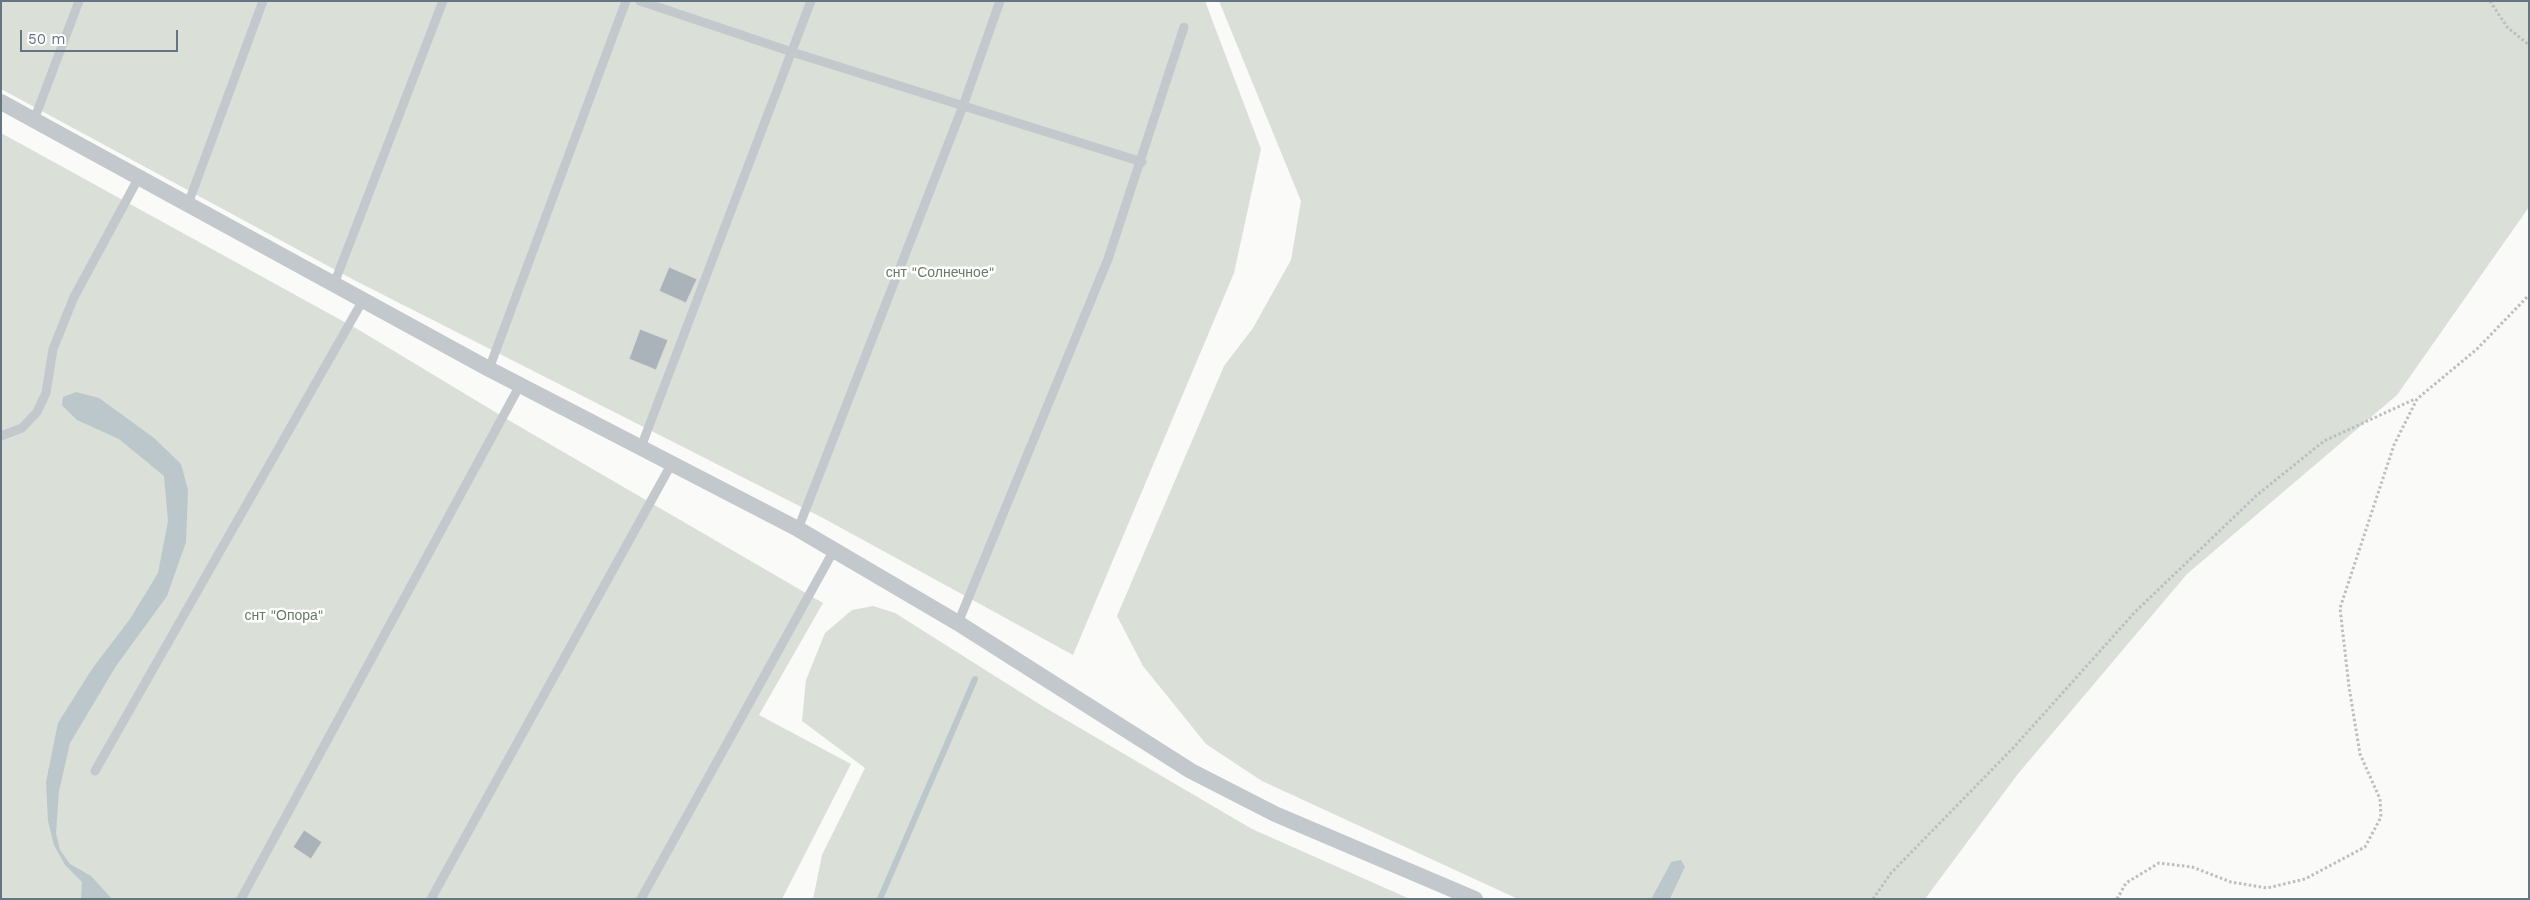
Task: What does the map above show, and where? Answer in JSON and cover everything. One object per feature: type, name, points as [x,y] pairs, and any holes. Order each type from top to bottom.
[{"type":"street","points":[[1,102],[489,369],[798,529],[958,623],[1191,771],[1275,814],[1474,899]]},
{"type":"lane","points":[[34,120],[79,1]]},
{"type":"lane","points":[[188,204],[263,1]]},
{"type":"lane","points":[[334,284],[444,1]]},
{"type":"lane","points":[[489,369],[626,1]]},
{"type":"lane","points":[[640,1],[792,52],[1142,162]]},
{"type":"lane","points":[[642,447],[811,1]]},
{"type":"lane","points":[[798,529],[963,106],[1000,1]]},
{"type":"lane","points":[[958,623],[1108,259],[1142,162],[1184,27]]},
{"type":"lane","points":[[1,436],[22,428],[37,412],[46,393],[53,349],[74,297],[140,177]]},
{"type":"lane","points":[[95,771],[363,300]]},
{"type":"lane","points":[[241,899],[520,385]]},
{"type":"lane","points":[[431,899],[672,463]]},
{"type":"lane","points":[[641,899],[834,550]]},
{"type":"path","points":[[2490,1],[2506,28],[2529,45]]},
{"type":"path","points":[[1873,899],[1891,873],[2014,748],[2135,612],[2257,495],[2324,441],[2416,398],[2476,349],[2529,295]]},
{"type":"path","points":[[2117,899],[2126,884],[2159,863],[2192,867],[2231,882],[2267,888],[2305,879],[2365,847],[2381,817],[2380,799],[2360,754],[2349,687],[2340,608],[2394,445],[2416,398]]},
{"type":"green space","name":"снт \"Солнечное\"","points":[[1,1],[1205,1],[1261,149],[1234,273],[1073,655],[823,518],[354,280],[1,89]]},
{"type":"green space","points":[[1219,1],[2529,1],[2529,207],[2397,395],[2187,574],[2017,775],[1925,899],[1670,899],[1685,867],[1671,862],[1651,899],[1518,899],[1262,781],[1206,744],[1143,666],[1117,616],[1224,366],[1253,328],[1291,260],[1301,201]]},
{"type":"green space","name":"снт \"Опора\"","points":[[1,133],[359,330],[510,421],[823,603],[759,715],[851,764],[782,899],[1,899]]},
{"type":"green space","points":[[873,606],[895,613],[1044,707],[1252,829],[1410,899],[813,899],[822,855],[865,768],[802,721],[806,680],[825,633],[852,610]]},
{"type":"shaded area","points":[[76,392],[99,398],[154,438],[181,464],[188,490],[186,542],[167,596],[116,666],[70,743],[59,791],[56,833],[60,850],[70,864],[91,876],[112,899],[81,899],[82,882],[65,865],[54,845],[48,821],[46,782],[58,723],[92,669],[130,619],[158,573],[168,521],[164,476],[119,439],[77,420],[62,405],[63,397]]},
{"type":"shaded area","points":[[1681,860],[1685,867],[1670,899],[1651,899],[1671,862]]},
{"type":"building","points":[[669,267],[697,279],[686,303],[659,291]]},
{"type":"building","points":[[640,329],[668,340],[656,370],[629,359]]},
{"type":"building","points":[[304,830],[322,842],[311,859],[293,847]]},
{"type":"waterway","points":[[880,899],[975,679]]}]
